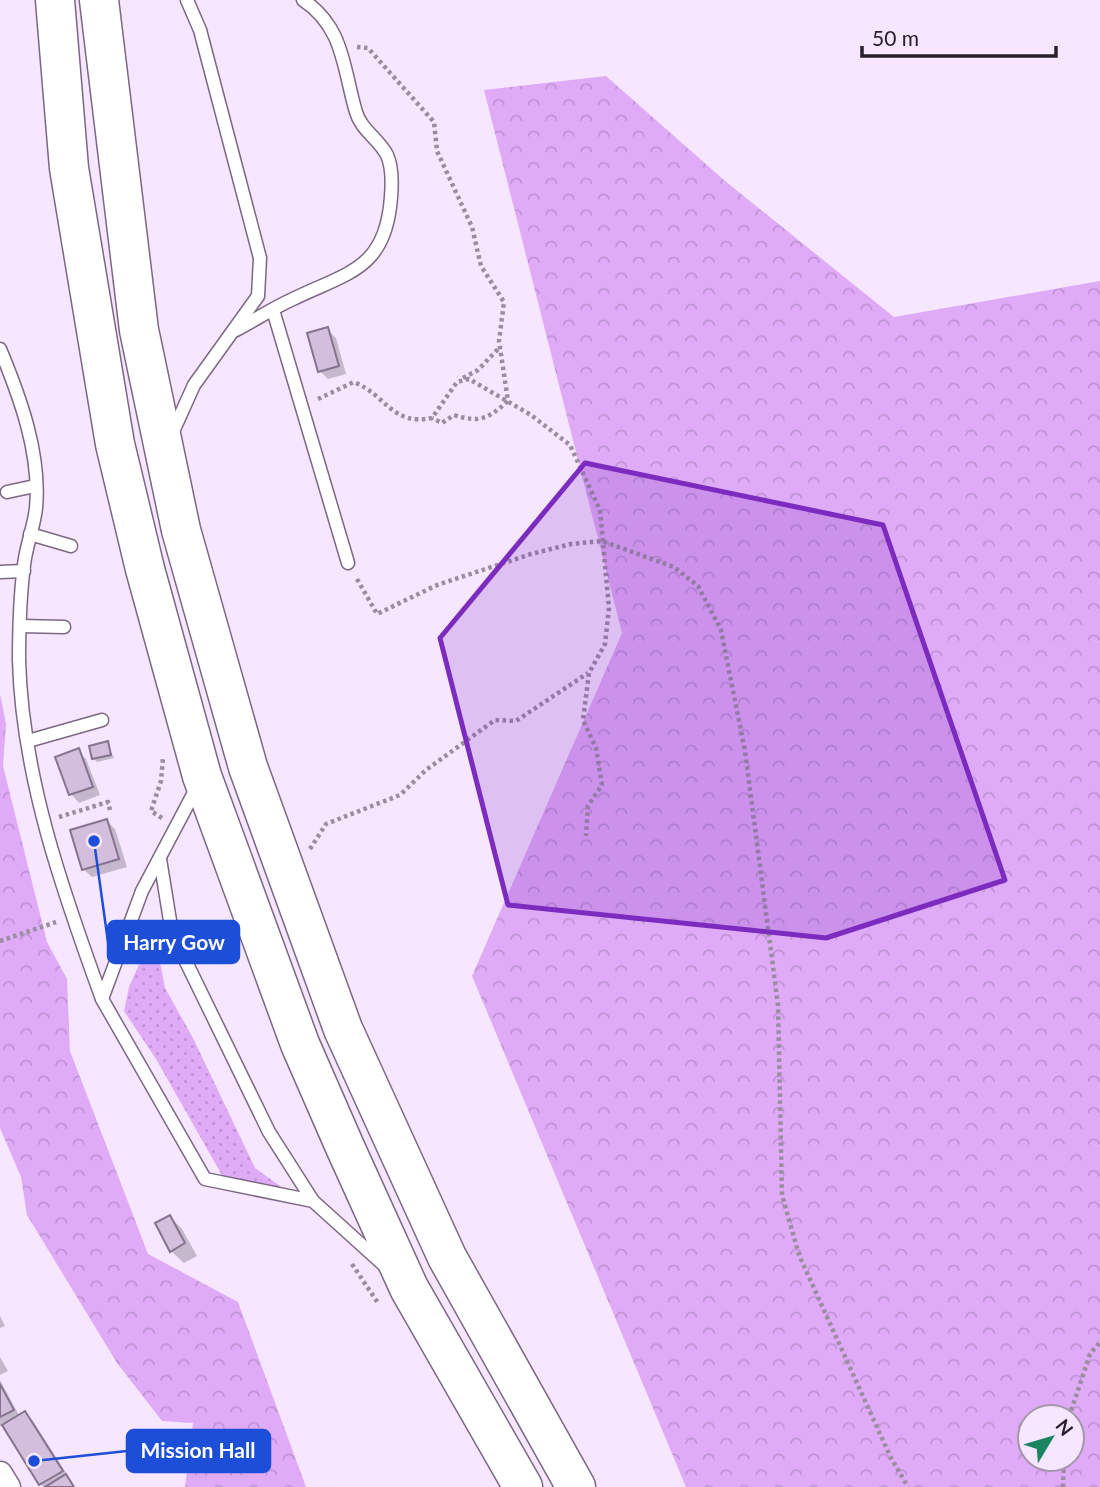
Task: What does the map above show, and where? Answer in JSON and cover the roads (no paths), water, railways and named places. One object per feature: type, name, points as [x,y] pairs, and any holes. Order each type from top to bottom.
[{"type":"highway","points":[[55,0],[69,168],[115,443],[145,569],[202,776],[300,1044],[409,1288],[523,1487]]},
{"type":"highway","points":[[99,0],[139,330],[181,530],[248,767],[343,1029],[447,1257],[576,1487]]},
{"type":"street","points":[[0,1474],[8,1487]]},
{"type":"lane","points":[[164,455],[194,385],[258,296],[260,258],[201,30],[187,0]]},
{"type":"lane","points":[[235,331],[273,310],[354,273],[374,256],[389,222],[392,183],[387,155],[358,120],[339,45],[321,12],[303,0]]},
{"type":"lane","points":[[273,310],[348,563]]},
{"type":"lane","points":[[0,349],[5,376],[21,402],[35,486],[36,508],[24,572],[19,661],[28,741],[45,821],[81,942],[102,999],[205,1180],[313,1201]]},
{"type":"lane","points":[[7,492],[35,486]]},
{"type":"lane","points":[[30,534],[71,546]]},
{"type":"lane","points":[[0,572],[24,572]]},
{"type":"lane","points":[[21,626],[64,627]]},
{"type":"lane","points":[[28,741],[102,720]]},
{"type":"lane","points":[[102,999],[142,891],[202,776]]},
{"type":"lane","points":[[160,859],[172,933],[269,1132],[313,1201],[409,1288]]},
{"type":"place","name":"Harry Gow","points":[[94,841]]},
{"type":"place","name":"Mission Hall","points":[[34,1461]]}]
